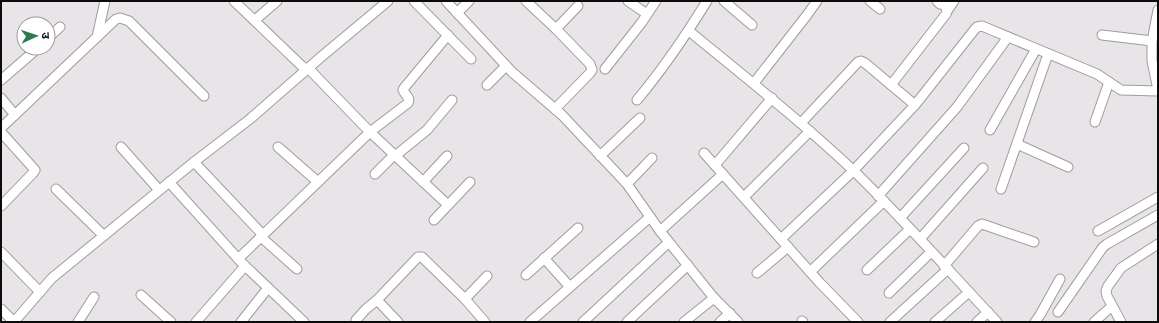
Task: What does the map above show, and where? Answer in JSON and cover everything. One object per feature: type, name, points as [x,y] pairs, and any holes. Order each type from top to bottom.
[{"type":"street","points":[[97,37],[105,1]]},
{"type":"street","points":[[234,1],[307,69],[422,182],[448,205]]},
{"type":"street","points":[[255,20],[277,1]]},
{"type":"street","points":[[1,309],[14,322],[52,278],[159,190],[250,119],[388,1]]},
{"type":"street","points":[[414,1],[471,59]]},
{"type":"street","points":[[446,1],[506,66],[562,115],[627,184],[660,231],[714,298],[738,322]]},
{"type":"street","points":[[457,13],[469,1]]},
{"type":"street","points":[[526,1],[590,64],[592,70],[555,109]]},
{"type":"street","points":[[628,1],[647,14]]},
{"type":"street","points":[[605,69],[656,1]]},
{"type":"street","points":[[724,1],[752,25]]},
{"type":"street","points":[[754,83],[816,1]]},
{"type":"street","points":[[870,1],[880,9]]},
{"type":"street","points":[[937,1],[940,4],[946,5],[947,11]]},
{"type":"street","points":[[891,85],[946,14],[954,1]]},
{"type":"street","points":[[637,100],[689,31],[703,3]]},
{"type":"street","points":[[556,29],[578,6]]},
{"type":"street","points":[[781,239],[853,171],[915,105],[978,27],[982,26],[1097,74],[1120,90],[1158,91],[1152,61],[1152,41],[1158,10]]},
{"type":"street","points":[[1,128],[116,19],[120,18],[124,18],[129,21],[204,96]]},
{"type":"street","points":[[56,31],[60,27]]},
{"type":"street","points":[[689,31],[772,98],[853,171],[900,218],[997,322]]},
{"type":"street","points":[[196,322],[262,236],[370,132],[408,103],[408,97],[403,90],[404,88],[448,35]]},
{"type":"street","points":[[1102,35],[1152,41]]},
{"type":"street","points":[[810,272],[881,199],[958,107],[1008,37]]},
{"type":"street","points":[[990,130],[1036,49]]},
{"type":"street","points":[[1001,189],[1048,54]]},
{"type":"street","points":[[1,80],[29,56]]},
{"type":"street","points":[[801,123],[858,62],[861,61],[915,105]]},
{"type":"street","points":[[487,86],[506,66]]},
{"type":"street","points":[[1095,122],[1109,82]]},
{"type":"street","points":[[1,98],[16,115]]},
{"type":"street","points":[[715,165],[772,98]]},
{"type":"street","points":[[375,174],[427,130],[452,100]]},
{"type":"street","points":[[600,156],[640,118]]},
{"type":"street","points":[[744,198],[810,131]]},
{"type":"street","points":[[1,132],[35,170],[34,174],[1,206]]},
{"type":"street","points":[[1017,144],[1068,167]]},
{"type":"street","points":[[121,147],[159,190]]},
{"type":"street","points":[[278,147],[318,182]]},
{"type":"street","points":[[900,218],[964,148]]},
{"type":"street","points":[[704,153],[810,272],[858,322]]},
{"type":"street","points":[[422,182],[447,156]]},
{"type":"street","points":[[627,184],[652,158]]},
{"type":"street","points":[[194,162],[262,236],[297,269]]},
{"type":"street","points":[[920,239],[983,168]]},
{"type":"street","points":[[660,231],[723,174]]},
{"type":"street","points":[[169,182],[241,262],[304,322]]},
{"type":"street","points":[[434,220],[470,182]]},
{"type":"street","points":[[56,189],[103,236]]},
{"type":"street","points":[[1,192],[8,199]]},
{"type":"street","points":[[1098,231],[1158,197]]},
{"type":"street","points":[[1058,312],[1103,247],[1158,214]]},
{"type":"street","points":[[530,322],[650,217]]},
{"type":"street","points":[[890,322],[946,267],[978,226],[982,224],[1034,242]]},
{"type":"street","points":[[526,274],[578,228]]},
{"type":"street","points":[[867,270],[910,229]]},
{"type":"street","points":[[583,322],[669,242]]},
{"type":"street","points":[[1121,322],[1106,296],[1108,286],[1121,268],[1158,244]]},
{"type":"street","points":[[757,273],[788,247]]},
{"type":"street","points":[[1,252],[40,292]]},
{"type":"street","points":[[889,293],[931,252]]},
{"type":"street","points":[[356,322],[366,308],[377,300],[420,256],[465,299],[485,322]]},
{"type":"street","points":[[544,258],[570,287]]},
{"type":"street","points":[[627,322],[688,265]]},
{"type":"street","points":[[465,299],[487,276]]},
{"type":"street","points":[[1035,322],[1060,279]]},
{"type":"street","points":[[241,322],[268,288]]},
{"type":"street","points":[[935,322],[969,292]]},
{"type":"street","points":[[141,295],[171,322]]},
{"type":"street","points":[[78,322],[94,297]]},
{"type":"street","points":[[684,322],[714,298]]},
{"type":"street","points":[[377,300],[398,322]]},
{"type":"street","points":[[1094,322],[1112,306]]},
{"type":"street","points":[[977,322],[988,312]]},
{"type":"street","points":[[720,322],[730,313]]}]
